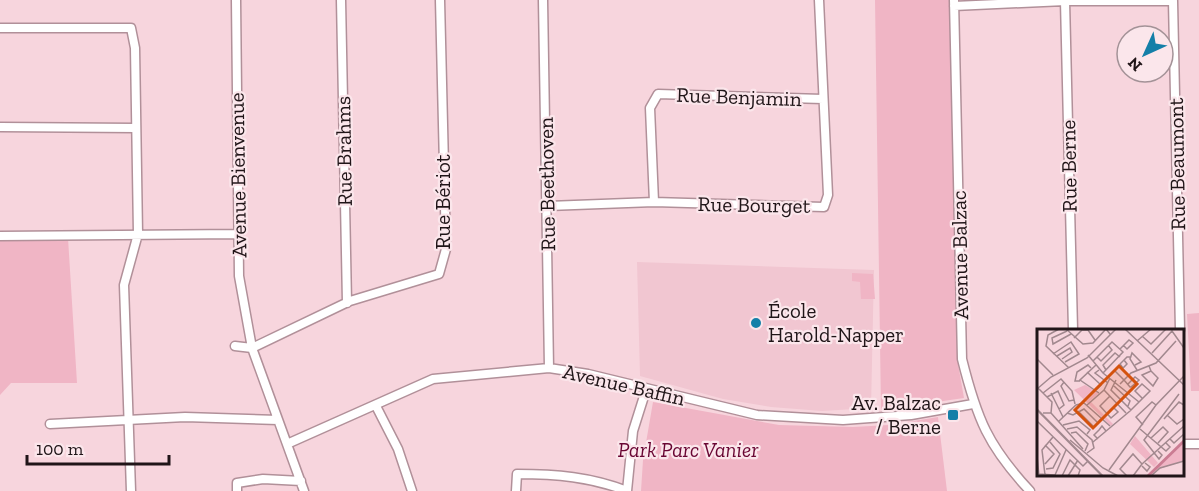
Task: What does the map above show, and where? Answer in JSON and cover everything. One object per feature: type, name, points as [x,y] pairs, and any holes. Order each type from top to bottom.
[{"type":"street","name":"Avenue Bienvenue","points":[[236,0],[239,276],[252,348],[304,491]]},
{"type":"street","name":"Rue Brahms","points":[[341,0],[347,303]]},
{"type":"street","name":"Rue Bériot","points":[[252,348],[347,303],[439,274],[446,249],[440,0]]},
{"type":"street","name":"Rue Beethoven","points":[[543,0],[549,368]]},
{"type":"street","name":"Rue Bourget","points":[[548,206],[654,202],[824,207],[828,195],[819,0]]},
{"type":"street","name":"Rue Berne","points":[[1065,1],[1073,329]]},
{"type":"street","name":"Rue Beaumont","points":[[954,3],[1173,2],[1180,329]]},
{"type":"street","name":"Avenue Balzac","points":[[954,3],[962,360],[973,404],[1002,460],[1030,491]]},
{"type":"street","points":[[0,28],[131,28],[135,48],[138,234],[124,285],[131,491]]},
{"type":"street","name":"Rue Benjamin","points":[[654,202],[650,108],[658,94],[823,99]]},
{"type":"street","points":[[0,127],[136,128]]},
{"type":"street","points":[[0,236],[239,234]]},
{"type":"street","points":[[235,346],[252,348]]},
{"type":"street","name":"Avenue Baffin","points":[[287,444],[433,379],[549,368],[588,374],[646,390],[757,415],[843,420],[911,415],[973,404]]},
{"type":"street","points":[[516,491],[518,474],[553,474],[597,479],[627,491],[633,431],[646,390]]},
{"type":"street","points":[[376,406],[398,449],[412,491]]},
{"type":"street","points":[[50,424],[128,422],[185,417],[278,420]]},
{"type":"street","points":[[237,491],[237,483],[263,479],[301,481]]},
{"type":"shaded area","name":"École Harold-Napper","points":[[637,262],[874,270],[871,408],[822,411],[771,407],[723,399],[640,376]]},
{"type":"green space","points":[[875,0],[950,0],[958,364],[964,398],[881,410]]},
{"type":"green space","points":[[68,238],[77,383],[11,383],[0,395],[0,240]]},
{"type":"green space","points":[[852,273],[873,274],[875,299],[861,299],[860,282],[852,281]]},
{"type":"green space","points":[[1199,313],[1199,391],[1191,391],[1187,314]]},
{"type":"green space","name":"Park Parc Vanier","points":[[653,402],[779,425],[853,427],[889,425],[938,417],[947,491],[641,491],[643,460]]},
{"type":"place","name":"École Harold-Napper","points":[[756,323]]},
{"type":"place","name":"Av. Balzac / Berne","points":[[953,415]]}]
